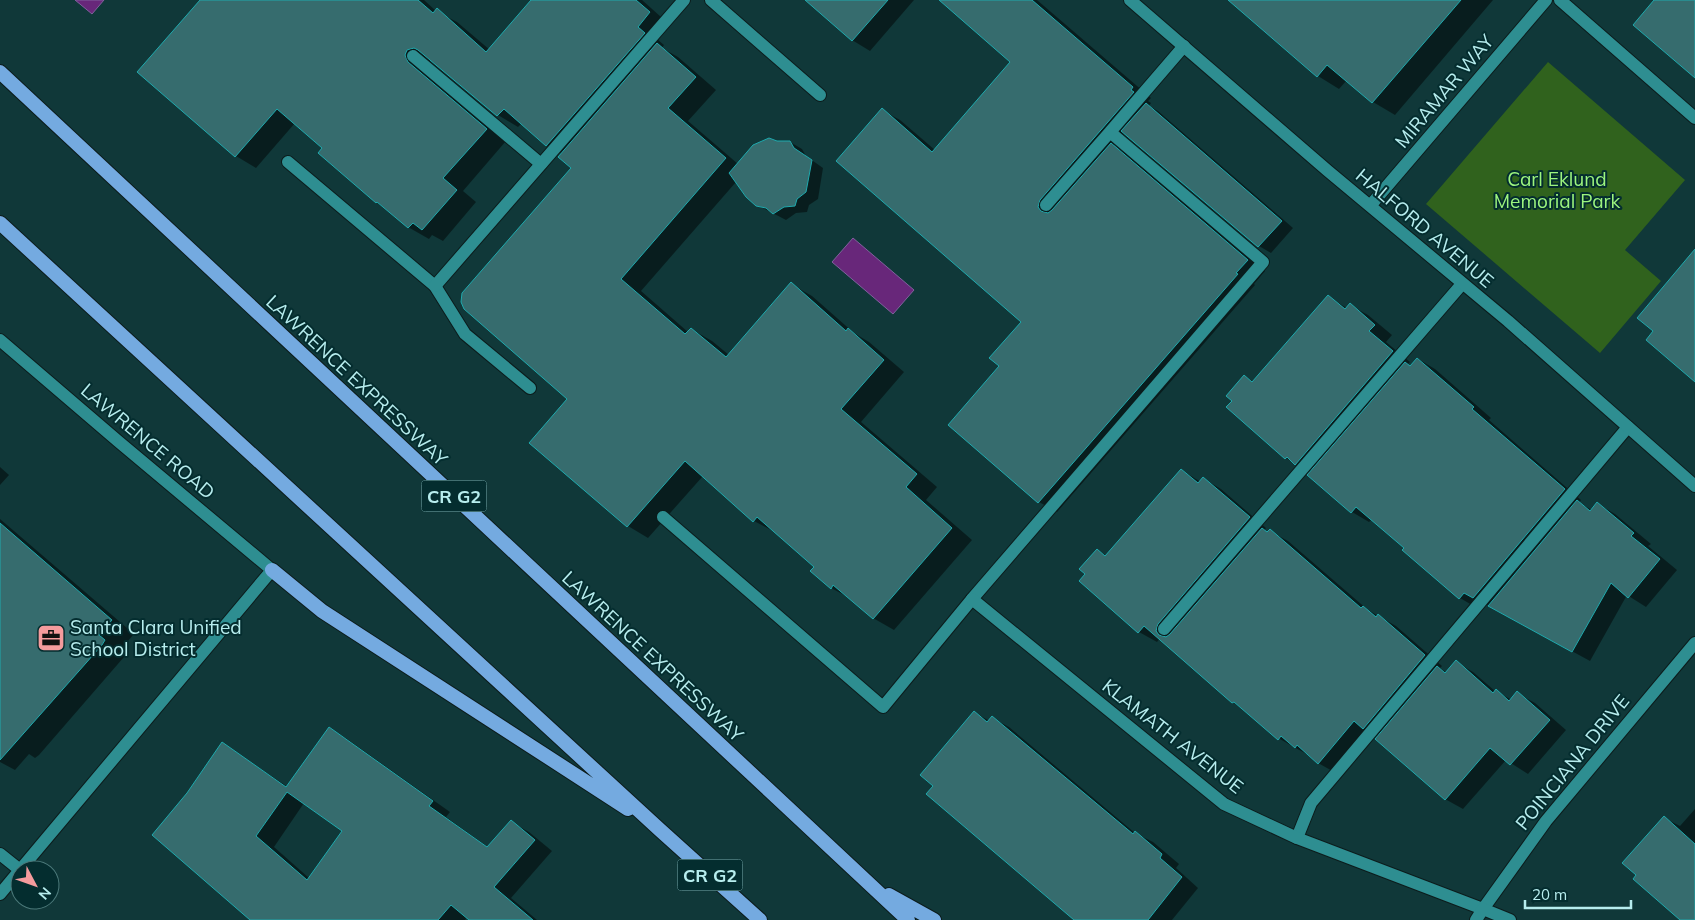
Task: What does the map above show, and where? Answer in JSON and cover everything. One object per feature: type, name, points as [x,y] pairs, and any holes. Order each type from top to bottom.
[{"type":"highway","name":"LAWRENCE EXPRESSWAY","points":[[0,72],[908,920]]},
{"type":"highway","name":"CR G2","points":[[0,223],[760,920]]},
{"type":"highway","points":[[272,570],[322,612],[660,830]]},
{"type":"highway","points":[[869,884],[934,920]]},
{"type":"street","points":[[435,286],[684,0]]},
{"type":"street","points":[[711,0],[820,95]]},
{"type":"street","name":"HALFORD AVENUE","points":[[1130,0],[1370,206],[1508,321],[1695,486]]},
{"type":"street","name":"MIRAMAR WAY","points":[[1370,206],[1546,0]]},
{"type":"street","points":[[1560,0],[1695,118]]},
{"type":"street","points":[[1046,206],[1184,46]]},
{"type":"street","points":[[413,56],[541,164]]},
{"type":"street","points":[[663,517],[883,707],[972,599],[1263,262],[1110,132]]},
{"type":"street","points":[[288,162],[435,286],[465,334],[530,388]]},
{"type":"street","points":[[1164,629],[1462,284]]},
{"type":"street","name":"LAWRENCE ROAD","points":[[0,340],[272,570]]},
{"type":"street","points":[[1296,838],[1311,803],[1628,427]]},
{"type":"street","points":[[28,860],[272,570]]},
{"type":"street","name":"KLAMATH AVENUE","points":[[972,599],[1224,804],[1296,838],[1510,920]]},
{"type":"street","name":"POINCIANA DRIVE","points":[[1476,920],[1546,821],[1695,643]]},
{"type":"street","points":[[0,854],[10,862]]},
{"type":"street","points":[[0,894],[10,882]]},
{"type":"green space","name":"Carl Eklund Memorial Park","points":[[1548,62],[1685,180],[1625,250],[1661,281],[1600,353],[1426,204]]},
{"type":"shaded area","points":[[75,0],[104,0],[92,14]]},
{"type":"shaded area","points":[[853,238],[914,290],[893,314],[832,262]]},
{"type":"building","points":[[200,0],[418,0],[433,13],[437,8],[486,52],[531,0],[636,0],[650,12],[638,27],[645,33],[546,146],[504,109],[497,116],[418,50],[414,48],[407,50],[405,55],[408,62],[487,129],[443,178],[457,190],[422,230],[413,223],[408,228],[376,203],[318,153],[322,148],[277,109],[235,157],[137,72]]},
{"type":"building","points":[[805,0],[888,0],[852,41]]},
{"type":"building","points":[[939,0],[1032,0],[1133,87],[1131,90],[1134,92],[1040,200],[1038,207],[1041,211],[1048,213],[1052,210],[1111,143],[1248,260],[1236,273],[1238,274],[1038,503],[948,425],[999,366],[989,358],[1021,322],[836,161],[882,108],[932,152],[1010,62]]},
{"type":"building","points":[[1228,0],[1461,0],[1372,103],[1327,65],[1317,77]]},
{"type":"building","points":[[1654,0],[1695,0],[1695,78],[1633,25]]},
{"type":"building","points":[[657,43],[696,77],[668,108],[726,158],[621,279],[685,334],[691,328],[726,357],[791,282],[846,331],[848,328],[884,360],[841,409],[917,474],[906,487],[952,528],[873,619],[833,585],[831,589],[810,571],[814,567],[757,517],[753,522],[685,461],[627,527],[529,443],[567,399],[464,309],[461,302],[462,293],[571,168],[558,157]]},
{"type":"building","points":[[1146,103],[1282,221],[1258,247],[1121,131]]},
{"type":"building","points":[[769,138],[777,141],[790,141],[794,148],[812,160],[806,192],[797,199],[795,206],[784,207],[773,214],[766,208],[756,206],[746,197],[729,173],[753,145]]},
{"type":"building","points":[[1695,249],[1695,382],[1646,340],[1653,331],[1637,318]]},
{"type":"building","points":[[1328,295],[1345,309],[1350,303],[1375,325],[1369,331],[1393,351],[1295,465],[1287,457],[1285,459],[1226,407],[1232,401],[1226,396],[1244,375],[1252,382]]},
{"type":"building","points":[[1417,358],[1474,407],[1472,409],[1565,489],[1473,598],[1464,593],[1459,599],[1356,507],[1351,513],[1307,475],[1405,362],[1410,366]]},
{"type":"building","points":[[1181,469],[1198,483],[1203,477],[1250,517],[1158,624],[1156,631],[1159,635],[1166,637],[1170,634],[1262,528],[1267,532],[1270,529],[1361,608],[1363,606],[1376,617],[1378,614],[1425,655],[1363,729],[1354,721],[1318,764],[1297,745],[1295,748],[1281,736],[1278,740],[1234,702],[1232,703],[1144,626],[1138,633],[1079,581],[1085,574],[1079,569],[1097,549],[1105,556]]},
{"type":"building","points":[[1577,500],[1590,511],[1597,502],[1634,533],[1631,536],[1660,559],[1628,598],[1611,583],[1572,652],[1488,606]]},
{"type":"building","name":"Santa Clara Unified School District","points":[[0,523],[112,620],[99,635],[105,640],[102,645],[0,760]]},
{"type":"building","points":[[1456,660],[1493,693],[1496,689],[1509,701],[1517,691],[1550,720],[1510,765],[1490,748],[1445,800],[1375,739],[1437,666],[1445,673]]},
{"type":"building","points":[[974,711],[987,722],[992,716],[1133,834],[1135,831],[1162,854],[1160,858],[1182,877],[1148,920],[1074,920],[926,794],[933,786],[920,775]]},
{"type":"building","points":[[329,727],[433,801],[429,806],[487,847],[511,820],[535,840],[494,887],[533,920],[469,920],[451,905],[438,920],[250,920],[152,835],[187,793],[222,742],[286,787]],"holes":[[[287,792],[342,831],[307,880],[256,836]]]},
{"type":"building","points":[[1664,816],[1695,844],[1695,920],[1680,920],[1633,879],[1636,875],[1622,863]]},
{"type":"place","name":"Santa Clara Unified School District","points":[[51,638]]}]
